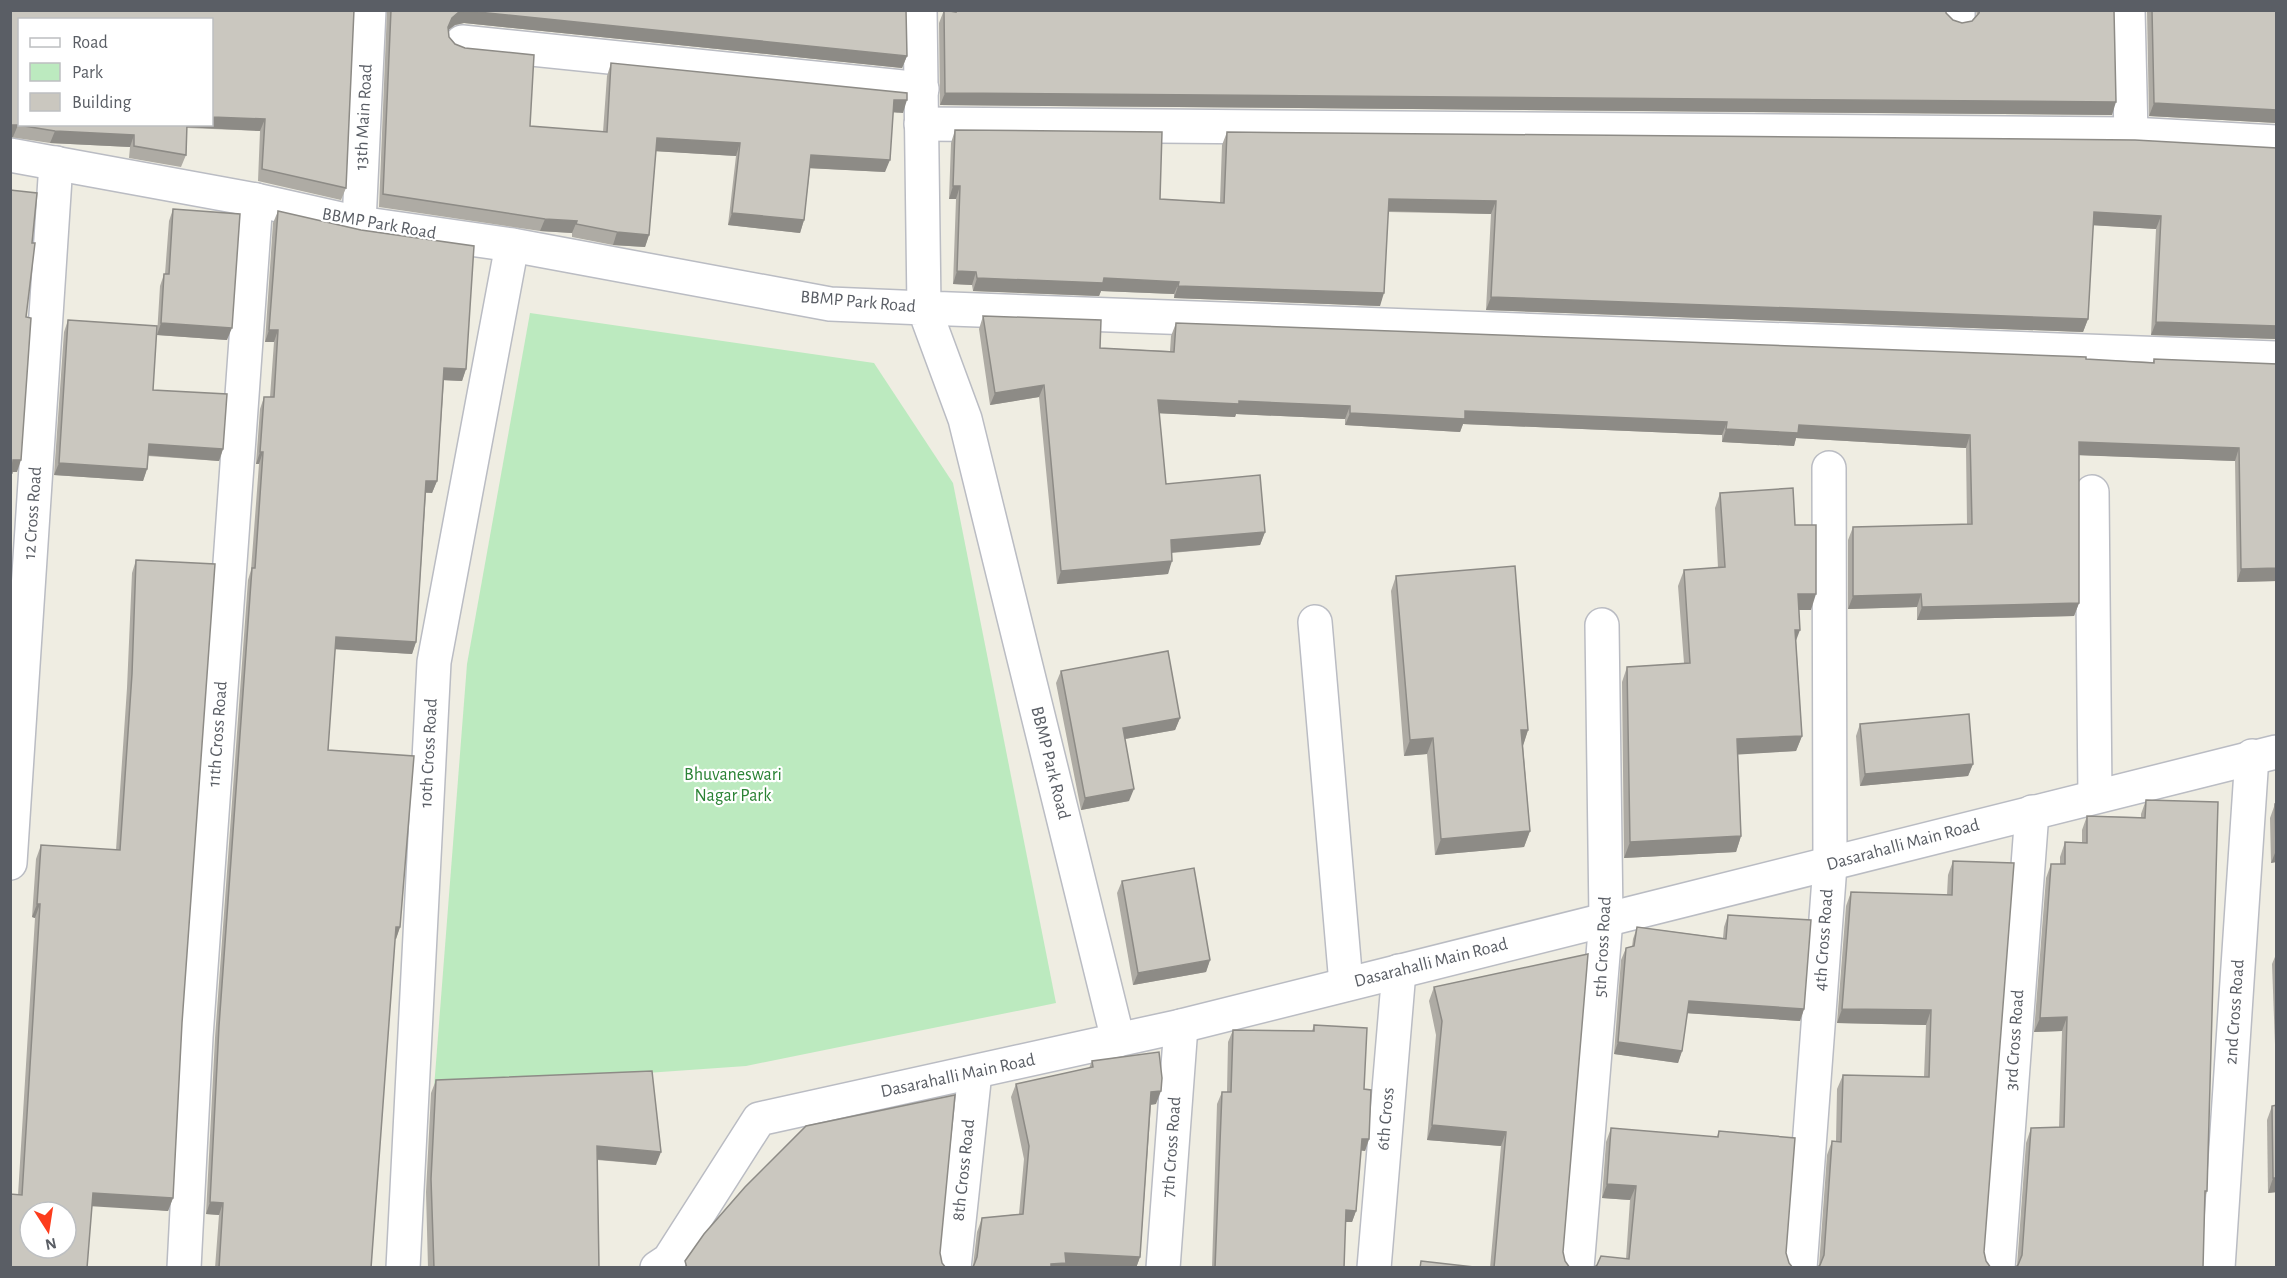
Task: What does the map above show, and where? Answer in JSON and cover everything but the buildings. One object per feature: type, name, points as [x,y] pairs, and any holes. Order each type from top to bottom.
[{"type":"street","name":"13th Main Road","points":[[359,223],[369,10]]},
{"type":"street","points":[[920,10],[924,308],[2277,358]]},
{"type":"street","points":[[2128,10],[2131,134]]},
{"type":"street","points":[[462,42],[922,89]]},
{"type":"street","points":[[921,124],[2131,134],[2277,142]]},
{"type":"street","name":"BBMP Park Road","points":[[10,155],[255,200],[359,223],[512,245],[830,304],[924,308],[965,419],[1118,1040]]},
{"type":"street","name":"12 Cross Road","points":[[10,863],[56,163]]},
{"type":"street","name":"11th Cross Road","points":[[184,1268],[196,1037],[255,200]]},
{"type":"street","name":"10th Cross Road","points":[[403,1268],[434,662],[512,245]]},
{"type":"street","name":"4th Cross Road","points":[[1800,1268],[1830,865],[1829,468]]},
{"type":"street","points":[[2092,492],[2094,796]]},
{"type":"street","points":[[1315,622],[1346,984]]},
{"type":"street","name":"5th Cross Road","points":[[1577,1268],[1606,919],[1602,626]]},
{"type":"street","name":"Dasarahalli Main Road","points":[[665,1265],[759,1119],[1181,1026],[1830,865],[2264,754]]},
{"type":"street","name":"2nd Cross Road","points":[[2218,1268],[2264,754]]},
{"type":"street","name":"3rd Cross Road","points":[[1998,1268],[2032,812]]},
{"type":"street","name":"6th Cross","points":[[1374,1268],[1399,971]]},
{"type":"street","name":"7th Cross Road","points":[[1163,1268],[1181,1026]]},
{"type":"street","name":"8th Cross Road","points":[[954,1268],[975,1072]]},
{"type":"green space","name":"Bhuvaneswari Nagar Park","points":[[530,313],[874,363],[953,483],[1056,1003],[746,1066],[434,1088],[467,664]]}]
